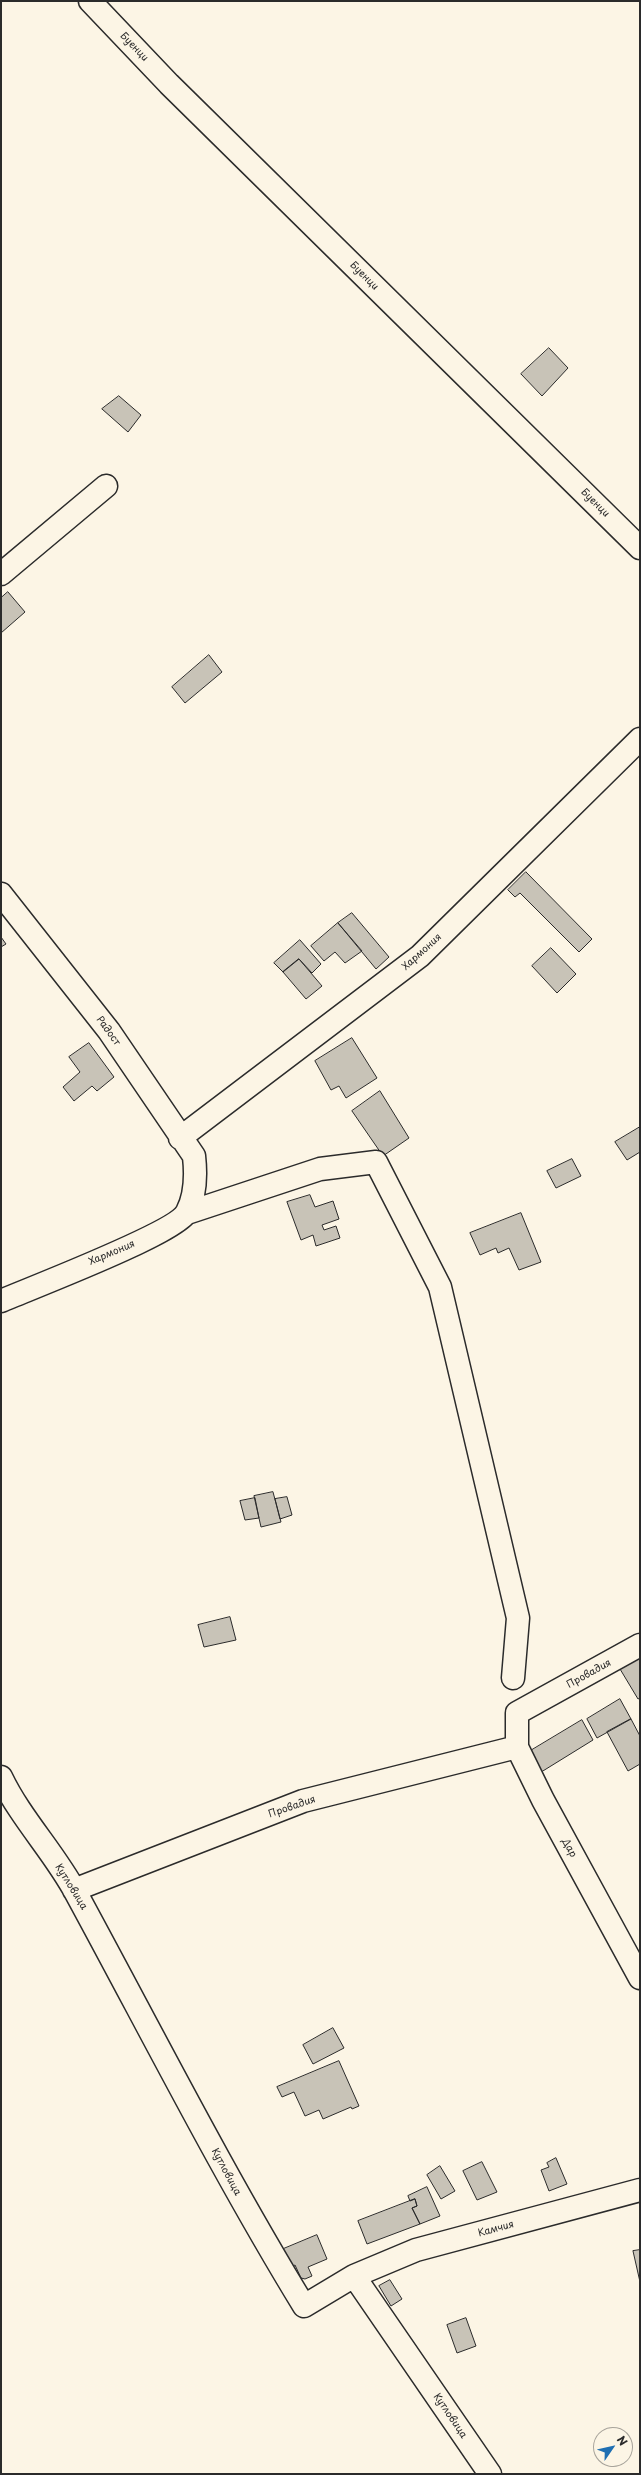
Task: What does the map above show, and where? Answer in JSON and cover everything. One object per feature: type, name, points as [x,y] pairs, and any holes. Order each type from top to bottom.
[{"type":"street","name":"Буенци","points":[[90,1],[169,84],[640,548]]},
{"type":"street","points":[[1,574],[106,486]]},
{"type":"street","name":"Хармония","points":[[180,1138],[420,956],[640,739]]},
{"type":"street","name":"Радост","points":[[1,894],[109,1031],[180,1138],[194,1156],[196,1178],[187,1213]]},
{"type":"street","name":"Хармония","points":[[1,1301],[160,1233],[187,1213],[320,1168],[376,1162],[440,1287],[518,1618],[514,1678]]},
{"type":"street","name":"Провадия","points":[[517,1714],[640,1645]]},
{"type":"street","name":"Дар","points":[[517,1714],[517,1748],[543,1800],[640,1978]]},
{"type":"street","name":"Провадия","points":[[74,1890],[303,1801],[517,1748]]},
{"type":"street","name":"Кутловица","points":[[1,1777],[10,1798],[74,1890],[256,2228],[304,2306],[354,2276],[490,2474]]},
{"type":"street","name":"Камчия","points":[[354,2276],[416,2250],[640,2190]]},
{"type":"building","points":[[549,348],[568,368],[542,396],[521,374]]},
{"type":"building","points":[[119,396],[141,415],[128,432],[102,409]]},
{"type":"building","points":[[8,592],[25,612],[1,633],[1,598]]},
{"type":"building","points":[[209,655],[222,672],[185,703],[172,687]]},
{"type":"building","points":[[526,872],[592,939],[579,952],[520,893],[515,897],[508,890]]},
{"type":"building","points":[[352,913],[389,957],[376,969],[338,923]]},
{"type":"building","points":[[338,923],[362,951],[345,963],[335,952],[324,961],[311,946]]},
{"type":"building","points":[[1,937],[6,944],[1,947]]},
{"type":"building","points":[[300,940],[321,964],[312,973],[299,959],[283,972],[274,963]]},
{"type":"building","points":[[551,948],[576,974],[557,993],[532,966]]},
{"type":"building","points":[[299,959],[322,986],[306,999],[283,972]]},
{"type":"building","points":[[352,1038],[377,1078],[346,1098],[339,1086],[331,1090],[315,1061]]},
{"type":"building","points":[[89,1043],[114,1077],[97,1091],[92,1086],[74,1101],[63,1087],[80,1072],[69,1057]]},
{"type":"building","points":[[380,1091],[409,1138],[383,1156],[352,1111]]},
{"type":"building","points":[[640,1127],[640,1152],[627,1160],[615,1142]]},
{"type":"building","points":[[572,1159],[581,1176],[556,1188],[547,1171]]},
{"type":"building","points":[[310,1195],[315,1207],[333,1201],[339,1219],[322,1225],[324,1230],[336,1226],[340,1238],[316,1246],[313,1235],[301,1240],[287,1202]]},
{"type":"building","points":[[521,1213],[541,1262],[519,1270],[509,1248],[498,1253],[496,1248],[480,1255],[470,1233]]},
{"type":"building","points":[[273,1492],[281,1522],[261,1527],[254,1496]]},
{"type":"building","points":[[287,1497],[292,1515],[280,1519],[275,1499]]},
{"type":"building","points":[[255,1498],[259,1518],[245,1520],[240,1501]]},
{"type":"building","points":[[230,1617],[236,1640],[204,1647],[198,1625]]},
{"type":"building","points":[[638,1658],[640,1661],[640,1698],[638,1699],[620,1669]]},
{"type":"building","points":[[620,1699],[631,1719],[597,1738],[587,1719]]},
{"type":"building","points":[[631,1719],[640,1736],[640,1764],[628,1771],[607,1732]]},
{"type":"building","points":[[582,1720],[593,1740],[538,1774],[527,1753]]},
{"type":"building","points":[[333,2028],[344,2048],[313,2064],[303,2045]]},
{"type":"building","points":[[339,2061],[359,2106],[352,2109],[351,2107],[323,2119],[319,2110],[305,2116],[294,2092],[282,2097],[277,2087]]},
{"type":"building","points":[[556,2158],[567,2184],[549,2191],[541,2170],[549,2167],[547,2163]]},
{"type":"building","points":[[482,2162],[497,2192],[477,2200],[463,2171]]},
{"type":"building","points":[[440,2166],[455,2191],[441,2199],[427,2175]]},
{"type":"building","points":[[427,2187],[440,2216],[420,2224],[412,2208],[417,2206],[415,2199],[410,2201],[408,2196]]},
{"type":"building","points":[[415,2199],[417,2206],[412,2208],[420,2224],[367,2244],[358,2221]]},
{"type":"building","points":[[317,2235],[327,2259],[308,2267],[312,2276],[305,2279],[301,2278],[295,2265],[289,2268],[281,2250]]},
{"type":"building","points":[[640,2250],[640,2282],[633,2251]]},
{"type":"building","points":[[390,2280],[402,2299],[391,2306],[379,2286]]},
{"type":"building","points":[[466,2318],[476,2346],[457,2353],[447,2325]]}]
